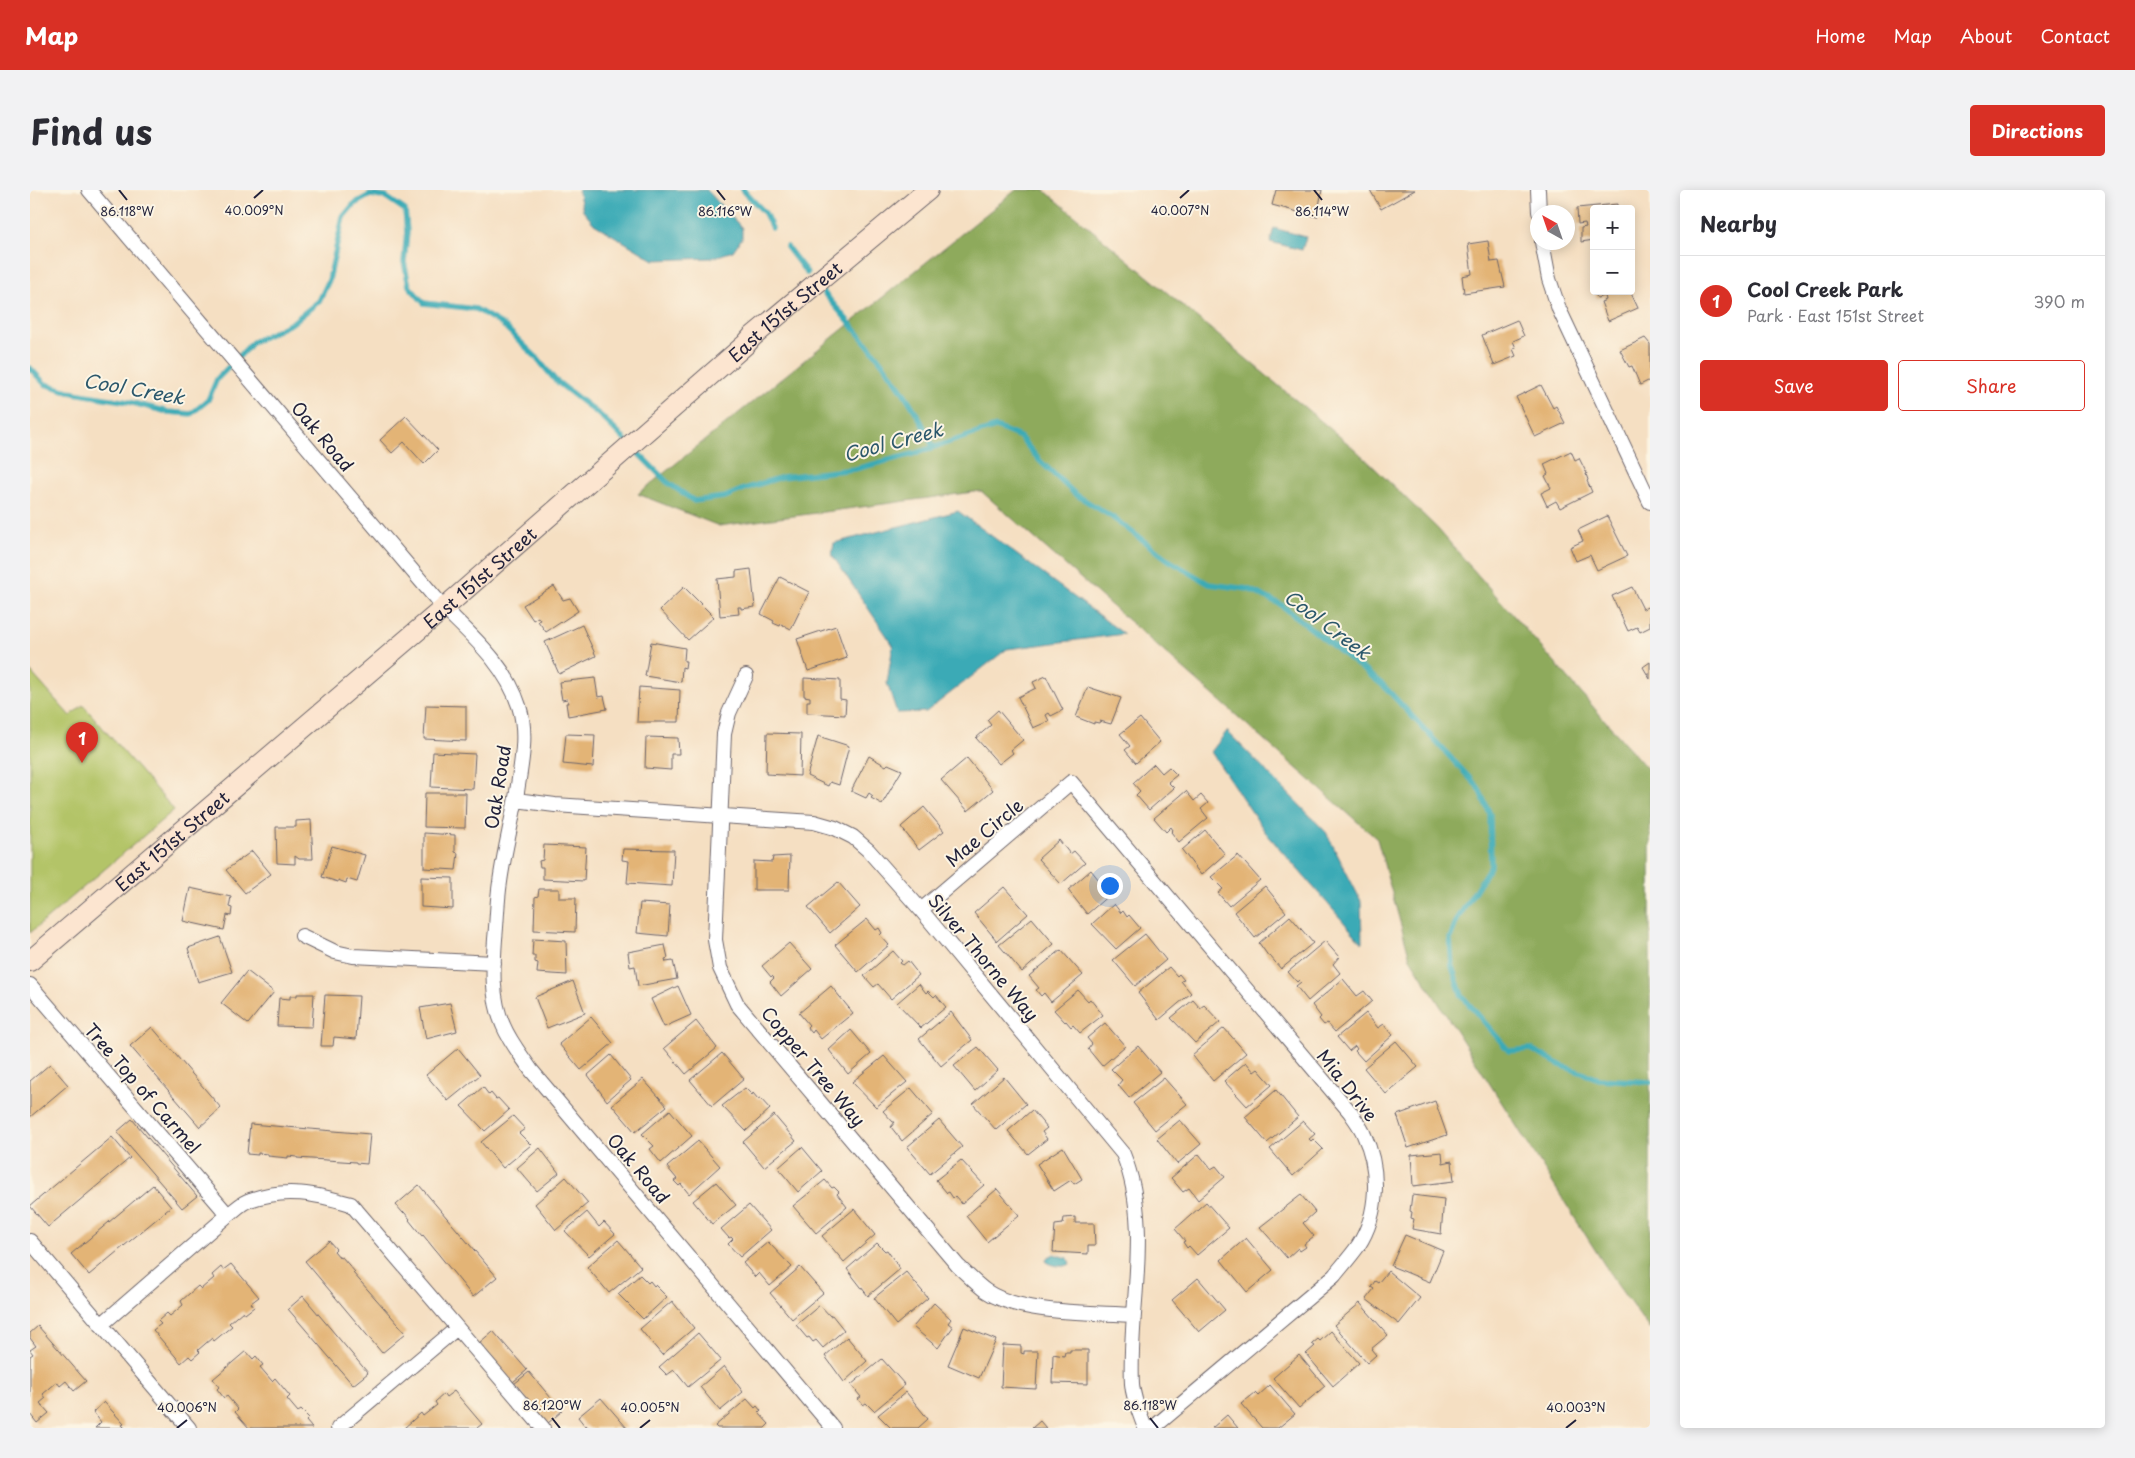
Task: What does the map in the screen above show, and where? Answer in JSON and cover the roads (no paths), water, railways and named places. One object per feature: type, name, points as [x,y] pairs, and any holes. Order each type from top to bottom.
[{"type":"street","name":"Oak Road","points":[[89,190],[444,608],[487,651],[512,686],[520,707],[524,730],[523,754],[516,800],[500,882],[494,963],[496,1004],[502,1024],[512,1044],[531,1070],[833,1428]]},
{"type":"street","name":"East 151st Street","points":[[30,961],[444,608],[668,413],[752,337],[928,190]]},
{"type":"street","points":[[1538,190],[1539,205]]},
{"type":"street","points":[[1543,250],[1549,280],[1559,308],[1650,502]]},
{"type":"street","name":"Copper Tree Way","points":[[746,676],[729,713],[724,734],[715,940],[720,968],[737,1004],[958,1266],[987,1292],[1013,1303],[1043,1310],[1134,1315]]},
{"type":"street","name":"Mae Circle","points":[[921,910],[1071,782]]},
{"type":"street","name":"Mia Drive","points":[[1071,782],[1350,1112],[1364,1135],[1373,1160],[1376,1190],[1369,1224],[1358,1246],[1334,1276],[1153,1428]]},
{"type":"street","name":"Silver Thorne Way","points":[[516,800],[555,805],[720,814],[814,822],[835,828],[853,837],[868,850],[921,910],[1123,1154],[1135,1194],[1138,1222],[1132,1385],[1145,1428]]},
{"type":"street","points":[[302,936],[335,952],[353,956],[494,963]]},
{"type":"street","name":"Tree Top of Carmel","points":[[30,985],[228,1215]]},
{"type":"street","points":[[101,1325],[228,1215],[249,1200],[285,1191],[324,1196],[351,1204],[543,1428]]},
{"type":"street","points":[[30,1241],[189,1428]]},
{"type":"street","points":[[338,1428],[457,1328]]},
{"type":"water","points":[[578,190],[707,190],[742,228],[742,238],[733,251],[712,258],[654,260],[594,224],[583,211]]},
{"type":"water","points":[[1274,228],[1306,237],[1302,250],[1270,242]]},
{"type":"water","points":[[958,511],[1124,634],[1007,649],[926,712],[897,713],[887,683],[893,645],[832,555],[834,543]]},
{"type":"water","points":[[1227,731],[1326,832],[1361,901],[1362,943],[1266,833],[1211,752]]},
{"type":"water","points":[[1054,1254],[1068,1258],[1070,1264],[1058,1266],[1046,1261],[1047,1258]]},
{"type":"waterway","points":[[743,190],[765,213],[772,228]]},
{"type":"waterway","name":"Cool Creek","points":[[30,368],[45,384],[74,393],[129,402],[168,412],[191,414],[208,400],[217,379],[253,342],[292,323],[319,301],[329,280],[343,217],[354,204],[370,195],[386,197],[405,210],[407,232],[404,262],[409,286],[424,303],[476,309],[503,325],[537,358],[555,380],[602,417],[667,482],[694,501],[725,497],[782,477],[855,469],[913,454],[996,427],[1020,437],[1040,461],[1075,494],[1112,517],[1170,561],[1209,584],[1248,589],[1280,604],[1384,686],[1478,787],[1490,814],[1491,865],[1458,918],[1450,938],[1452,967],[1462,996],[1509,1051],[1531,1049],[1560,1065],[1599,1079],[1650,1082]]},
{"type":"waterway","points":[[787,247],[807,273]]},
{"type":"waterway","points":[[824,293],[870,347],[899,385],[933,447]]},
{"type":"place","name":"Cool Creek Park","points":[[82,763]]}]
